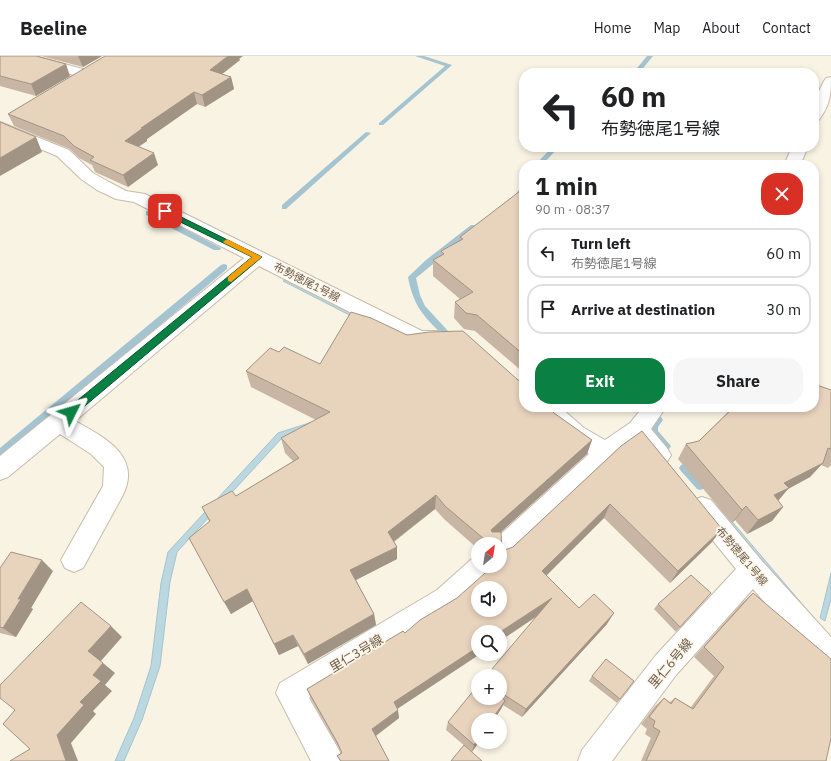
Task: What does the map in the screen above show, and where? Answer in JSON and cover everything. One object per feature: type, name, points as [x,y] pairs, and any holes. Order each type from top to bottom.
[{"type":"street","points":[[20,56],[90,70],[71,82]]},
{"type":"street","points":[[819,106],[831,81]]},
{"type":"street","name":"布勢徳尾1号線","points":[[5,124],[63,153],[87,176],[103,186],[122,195],[139,198],[420,339],[460,338]]},
{"type":"street","points":[[0,470],[258,257]]},
{"type":"street","points":[[551,412],[576,435],[606,452]]},
{"type":"street","points":[[507,545],[606,452],[638,430],[651,412]]},
{"type":"street","points":[[59,422],[106,452],[116,465],[117,475],[115,488],[74,560]]},
{"type":"street","name":"布勢徳尾1号線","points":[[638,430],[753,570],[831,658]]},
{"type":"street","name":"里仁6号線","points":[[592,761],[666,665],[753,570]]},
{"type":"street","name":"里仁3号線","points":[[328,761],[290,693],[446,599],[475,573]]},
{"type":"water","points":[[286,279],[403,338],[408,345],[283,281]]},
{"type":"water","points":[[405,361],[411,363],[396,386],[377,406],[282,438],[177,552],[170,582],[160,666],[142,720],[124,761],[115,761],[134,718],[151,666],[161,583],[168,552],[278,433],[374,402],[390,384]]},
{"type":"water","points":[[718,505],[831,638],[831,645],[714,507]]},
{"type":"water","points":[[831,573],[831,599],[825,621],[820,618]]},
{"type":"building","points":[[0,56],[36,56],[66,64],[31,84],[0,76]]},
{"type":"building","points":[[105,56],[228,56],[210,70],[231,77],[202,95],[194,92],[141,128],[143,128],[125,141],[154,153],[123,175],[90,160],[94,157],[74,146],[64,136],[8,114]]},
{"type":"building","points":[[0,122],[36,137],[0,158]]},
{"type":"building","points":[[519,192],[519,351],[477,315],[466,313],[455,302],[473,292],[433,260],[444,254],[441,251],[463,239],[460,237]]},
{"type":"building","points":[[351,312],[371,318],[407,335],[429,332],[463,331],[519,380],[519,412],[553,412],[592,440],[491,530],[492,532],[501,532],[501,537],[482,537],[445,506],[436,495],[388,532],[397,547],[350,570],[374,614],[304,654],[293,635],[274,644],[247,589],[224,602],[189,538],[210,521],[202,507],[232,491],[236,496],[299,458],[281,438],[330,412],[246,371],[270,348],[279,352],[284,347],[320,364]]},
{"type":"building","points":[[819,386],[831,390],[831,449],[828,448],[823,463],[784,483],[789,488],[774,495],[783,507],[758,520],[746,506],[742,510],[686,444],[699,441],[729,412],[819,412]]},
{"type":"building","points":[[642,431],[722,529],[678,571],[610,504],[542,571],[579,608],[594,594],[614,613],[526,709],[507,697],[507,669],[492,669],[499,661],[507,661],[507,651],[552,598],[507,627],[507,625],[471,625],[471,652],[394,702],[398,710],[372,729],[389,761],[341,761],[337,756],[342,753],[337,742],[307,689],[403,631],[405,633],[420,620],[457,598],[471,586],[471,617],[507,617],[507,581],[476,581],[485,573],[507,573],[507,549],[513,547],[621,446]]},
{"type":"building","points":[[11,552],[42,560],[18,599],[21,599],[3,628],[0,627],[0,568]]},
{"type":"building","points":[[691,575],[711,593],[680,627],[658,604]]},
{"type":"building","points":[[753,593],[831,659],[831,738],[826,761],[646,761],[660,731],[653,727],[655,721],[649,717],[664,698],[671,704],[675,698],[693,709],[724,667],[704,647]]},
{"type":"building","points":[[81,602],[111,626],[88,651],[103,663],[93,675],[101,681],[80,702],[84,705],[57,735],[66,761],[10,761],[30,749],[3,724],[15,710],[0,698],[0,685]]},
{"type":"building","points":[[606,659],[634,681],[620,699],[592,676]]},
{"type":"building","points":[[471,694],[471,705],[502,705],[496,713],[471,713],[471,742],[448,722]]},
{"type":"building","points":[[464,745],[482,761],[451,761]]},
{"type":"waterway","points":[[381,124],[449,65],[418,56]]},
{"type":"waterway","points":[[640,68],[650,56]]},
{"type":"waterway","points":[[284,207],[368,133]]},
{"type":"waterway","points":[[543,160],[551,152]]},
{"type":"waterway","points":[[515,200],[519,194]]},
{"type":"waterway","points":[[149,213],[217,248]]},
{"type":"waterway","points":[[444,331],[422,308],[416,295],[412,277],[474,227]]},
{"type":"waterway","points":[[0,454],[224,267]]},
{"type":"waterway","points":[[658,420],[653,426],[653,432],[666,446]]},
{"type":"waterway","points":[[684,468],[700,486]]},
{"type":"slow traffic","points":[[227,242],[258,257],[231,279]]},
{"type":"route","points":[[71,412],[258,257],[165,211]]}]
